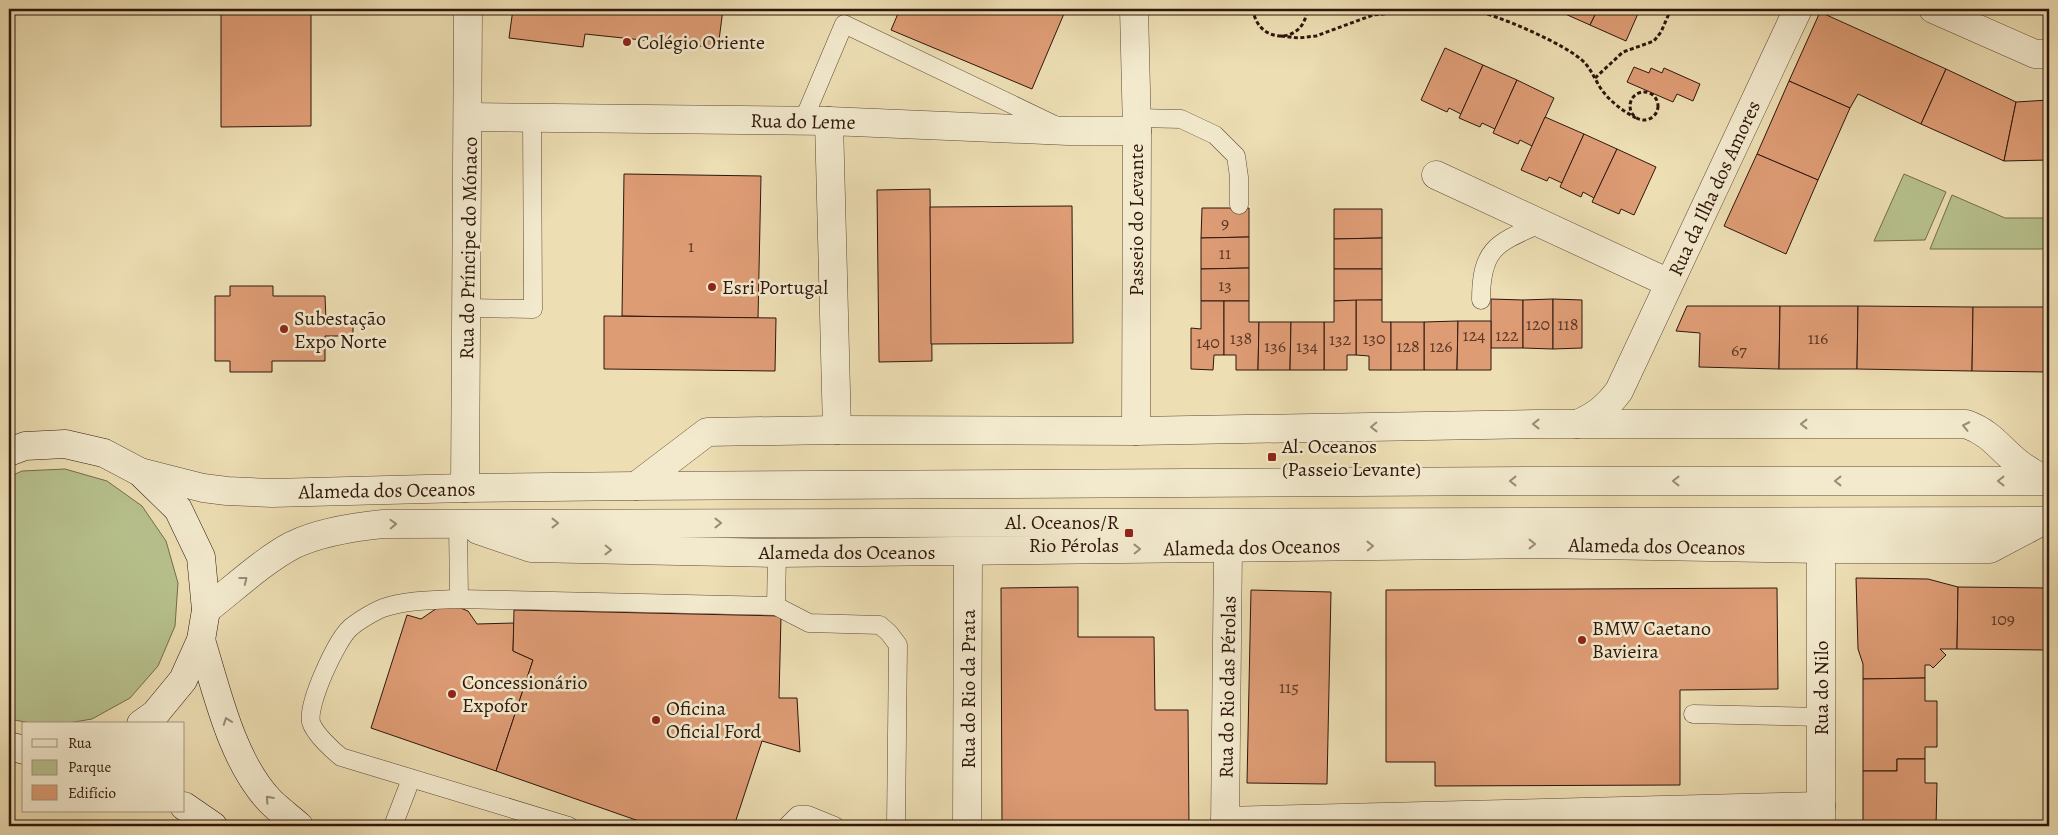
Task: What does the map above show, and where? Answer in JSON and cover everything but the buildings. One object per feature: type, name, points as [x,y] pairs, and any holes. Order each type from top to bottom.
[{"type":"street","name":"Rua do Príncipe do Mónaco","points":[[466,488],[468,9]]},
{"type":"street","name":"Passeio do Levante","points":[[1134,9],[1137,125],[1136,431]]},
{"type":"street","points":[[1933,9],[2035,54],[2049,54]]},
{"type":"street","name":"Rua da Ilha dos Amores","points":[[1576,424],[1594,417],[1607,406],[1619,391],[1794,10]]},
{"type":"street","name":"Rua do Leme","points":[[469,117],[816,121],[1068,131],[1137,125]]},
{"type":"street","points":[[816,121],[837,430]]},
{"type":"street","points":[[1436,175],[1669,283]]},
{"type":"street","name":"Rua da Ilha dos Amores","points":[[1630,368],[1630,387],[1636,408],[1648,417],[1665,424]]},
{"type":"street","name":"Alameda dos Oceanos","points":[[636,486],[706,432],[837,430],[1136,431],[1576,424],[1966,424],[1991,437],[2029,471],[2049,480]]},
{"type":"street","points":[[14,448],[65,444],[104,453],[140,472],[178,509],[201,557],[206,610],[201,640],[183,680],[155,714],[144,722]]},
{"type":"street","name":"Alameda dos Oceanos","points":[[140,472],[176,482],[227,491],[272,493],[636,486],[2049,480]]},
{"type":"street","name":"Alameda dos Oceanos","points":[[206,610],[278,554],[293,545],[318,535],[383,524],[2046,521]]},
{"type":"street","name":"Alameda dos Oceanos","points":[[458,523],[531,548],[777,553],[1538,544],[1821,550],[1990,549],[2046,521]]},
{"type":"street","name":"Rua do Rio das Pérolas","points":[[1225,824],[1228,548]]},
{"type":"street","name":"Rua do Nilo","points":[[1821,550],[1821,816]]},
{"type":"street","name":"Rua do Rio da Prata","points":[[968,551],[968,826]]},
{"type":"street","points":[[201,640],[226,720],[246,766],[270,801],[299,826]]},
{"type":"street","points":[[9,746],[22,749]]},
{"type":"street","points":[[185,807],[213,826]]},
{"type":"street","points":[[1225,824],[1821,816]]},
{"type":"lane","points":[[816,121],[844,24],[1068,131]]},
{"type":"lane","points":[[467,308],[533,309],[532,118]]},
{"type":"lane","points":[[1137,125],[1181,120],[1215,135],[1236,156],[1239,177],[1239,205]]},
{"type":"lane","points":[[1481,300],[1481,282],[1485,261],[1495,248],[1517,234],[1540,224]]},
{"type":"lane","points":[[458,523],[459,599]]},
{"type":"lane","points":[[776,606],[777,553]]},
{"type":"lane","points":[[569,826],[341,757],[328,746],[311,723],[312,702],[337,644],[351,627],[382,609],[418,601],[459,599],[776,606],[810,623],[880,625],[898,645],[896,826]]},
{"type":"lane","points":[[1693,714],[1821,717]]},
{"type":"lane","points":[[393,826],[411,779]]},
{"type":"lane","points":[[787,826],[798,816],[808,816],[835,826]]},
{"type":"path","points":[[1253,9],[1257,24],[1264,31],[1271,35],[1299,38],[1316,36],[1373,15],[1434,9]]},
{"type":"path","points":[[1281,36],[1290,35],[1298,30],[1304,23],[1307,9]]},
{"type":"path","points":[[1469,9],[1494,16],[1569,51],[1584,62],[1612,102],[1636,118],[1646,120],[1656,113],[1658,104],[1650,94],[1641,92],[1636,94],[1630,102],[1630,111],[1636,118]]},
{"type":"path","points":[[1595,78],[1623,52],[1654,41],[1661,32],[1671,9]]},
{"type":"green space","points":[[1904,174],[1946,192],[1925,240],[1874,241]]},
{"type":"green space","points":[[1952,195],[2005,218],[2049,218],[2049,249],[1930,249]]},
{"type":"green space","points":[[65,469],[107,481],[142,506],[166,541],[178,583],[175,626],[158,666],[130,698],[92,719],[74,722],[25,722],[9,719],[9,477],[22,471]]},
{"type":"place","name":"Colégio Oriente","points":[[627,42]]},
{"type":"place","name":"Esri Portugal","points":[[712,287]]},
{"type":"place","name":"Subestação Expo Norte","points":[[284,329]]},
{"type":"place","name":"Al. Oceanos (Passeio Levante)","points":[[1272,457]]},
{"type":"place","name":"Al. Oceanos/R Rio Pérolas","points":[[1129,533]]},
{"type":"place","name":"BMW Caetano Bavieira","points":[[1582,640]]},
{"type":"place","name":"Concessionário Expofor","points":[[452,694]]},
{"type":"place","name":"Oficina Oficial Ford","points":[[656,720]]}]
